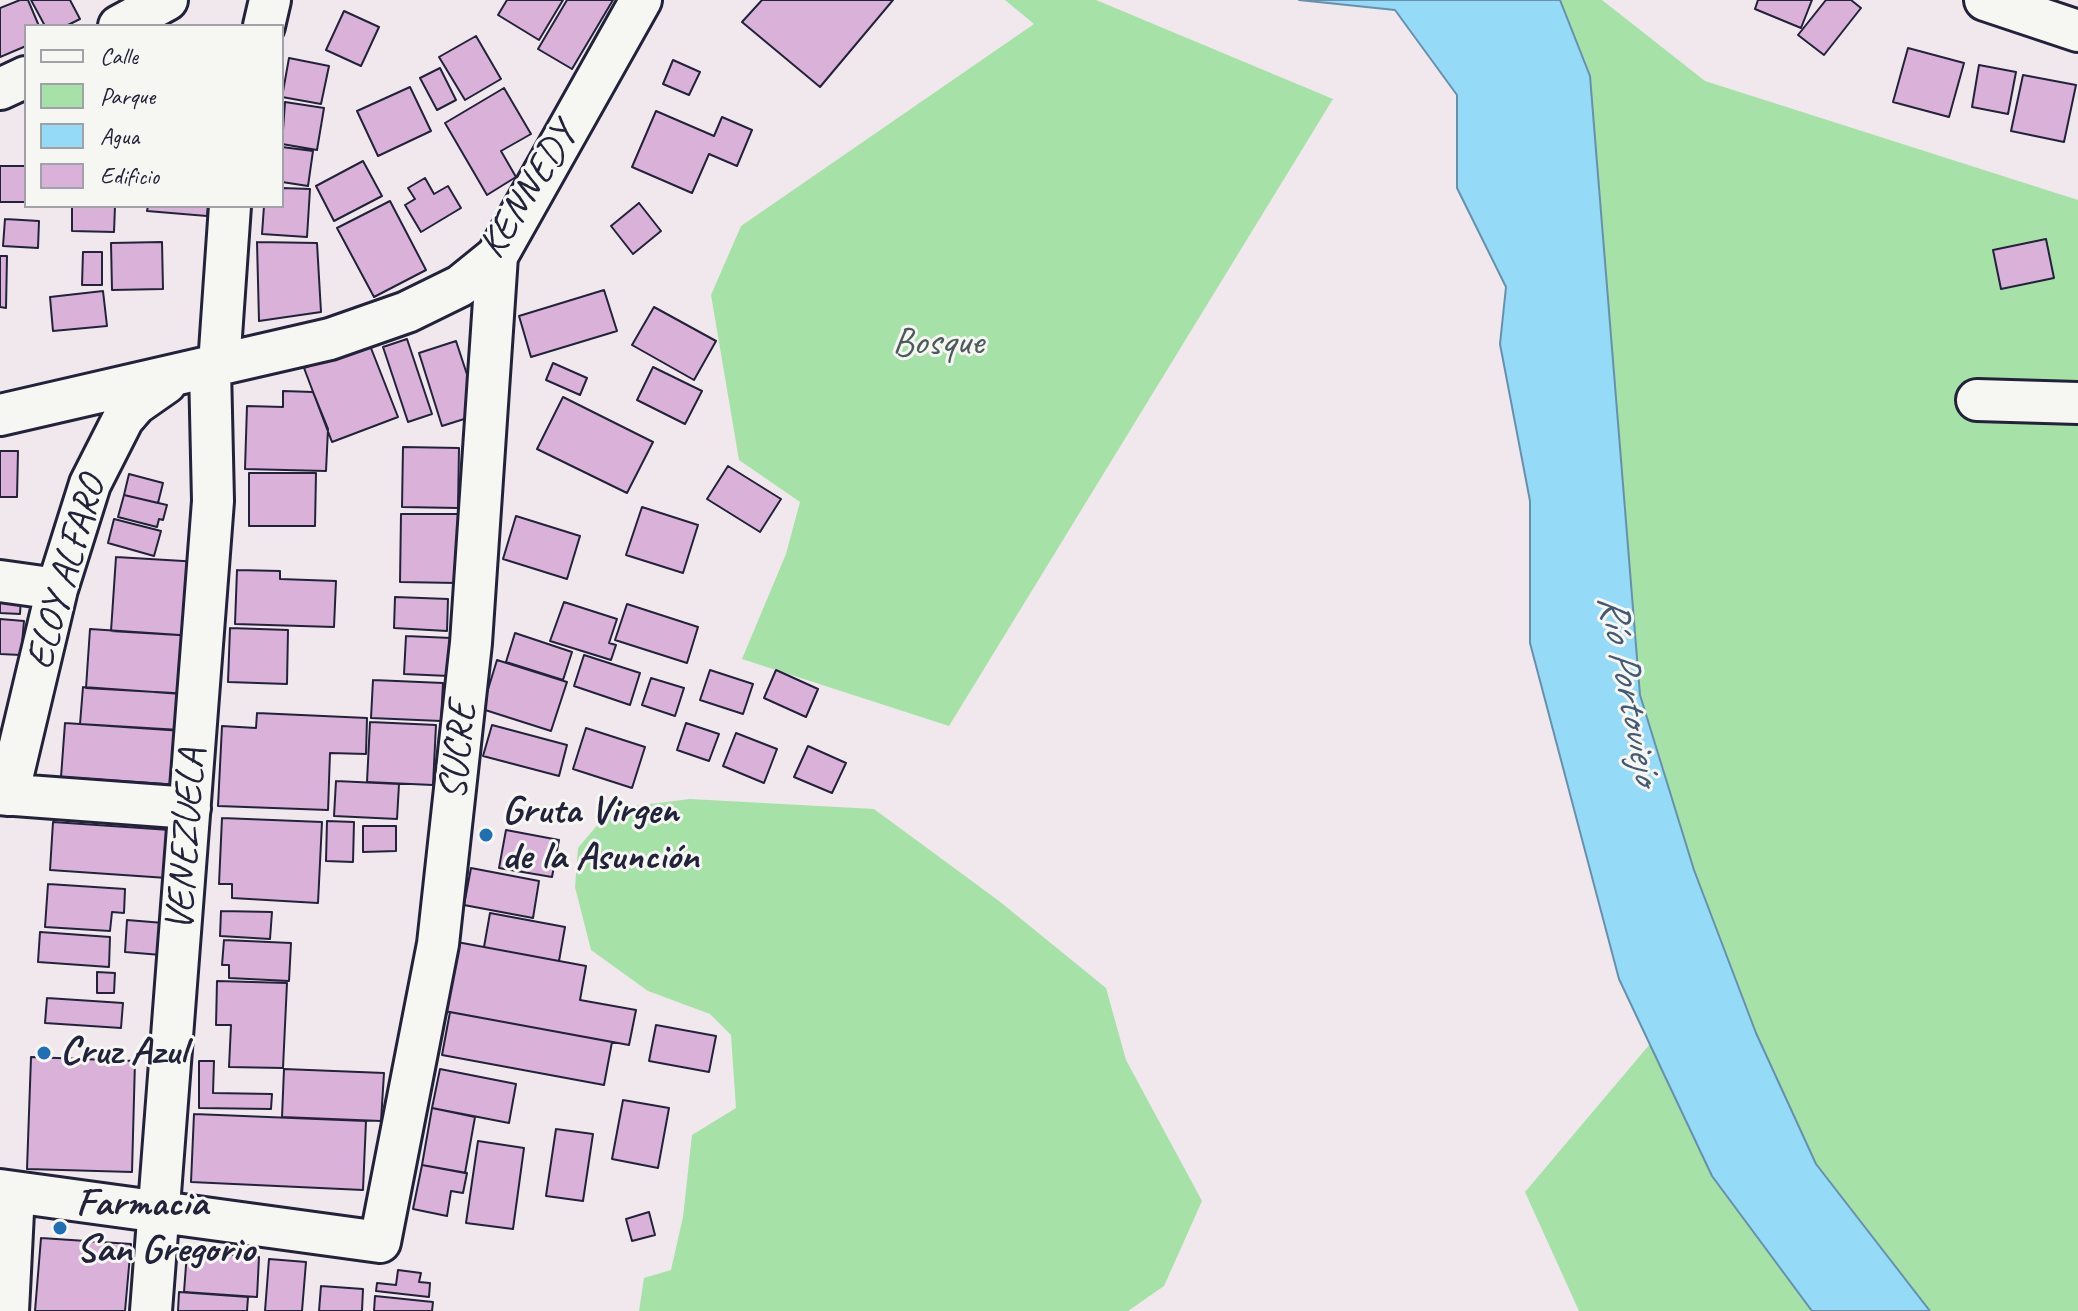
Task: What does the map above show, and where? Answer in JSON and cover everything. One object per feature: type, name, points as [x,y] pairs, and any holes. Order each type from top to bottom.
[{"type":"street","points":[[123,24],[167,0]]},
{"type":"street","points":[[264,24],[270,0]]},
{"type":"street","name":"KENNEDY","points":[[0,415],[330,339],[407,312],[460,286],[497,256],[641,0]]},
{"type":"street","points":[[1985,0],[2078,31]]},
{"type":"street","points":[[0,89],[24,78]]},
{"type":"street","name":"VENEZUELA","points":[[151,1311],[213,501],[203,369],[230,208]]},
{"type":"street","name":"SUCRE","points":[[159,1209],[380,1242],[438,944],[471,643],[497,256]]},
{"type":"street","name":"ELOY ALFARO","points":[[4,795],[57,589],[90,484],[109,441],[136,404],[203,369]]},
{"type":"street","points":[[1977,400],[2078,403]]},
{"type":"street","points":[[0,581],[57,589]]},
{"type":"street","points":[[4,795],[190,808]]},
{"type":"street","points":[[8,1311],[7,1191],[159,1209]]},
{"type":"green space","name":"Bosque","points":[[1005,0],[1096,0],[1333,99],[949,726],[742,659],[786,554],[800,502],[739,460],[711,295],[741,226],[1034,24]]},
{"type":"green space","points":[[1560,0],[1602,0],[1705,81],[2078,200],[2078,1311],[1930,1311],[1816,1164],[1756,1033],[1694,870],[1640,695],[1590,76]]},
{"type":"green space","points":[[690,799],[874,809],[999,901],[1106,988],[1126,1060],[1202,1201],[1164,1286],[1128,1311],[639,1311],[644,1278],[671,1270],[683,1217],[692,1135],[736,1108],[731,1035],[710,1014],[648,991],[591,950],[575,887],[578,848],[611,809]]},
{"type":"green space","points":[[1650,1044],[1712,1176],[1812,1311],[1579,1311],[1525,1192]]},
{"type":"water","name":"Río Portoviejo","points":[[1299,0],[1560,0],[1590,76],[1640,695],[1694,870],[1756,1033],[1816,1164],[1930,1311],[1812,1311],[1712,1176],[1619,979],[1530,643],[1530,501],[1500,344],[1506,287],[1457,188],[1457,95],[1395,10]]},
{"type":"building","points":[[28,0],[38,24],[24,24],[24,47],[0,57],[0,8]]},
{"type":"building","points":[[31,0],[70,0],[80,19],[70,24],[44,24]]},
{"type":"building","points":[[507,0],[563,0],[539,40],[498,15]]},
{"type":"building","points":[[567,0],[613,0],[572,69],[538,49]]},
{"type":"building","points":[[762,0],[893,0],[820,87],[742,22]]},
{"type":"building","points":[[1758,0],[1812,0],[1801,28],[1755,9]]},
{"type":"building","points":[[1826,0],[1851,0],[1861,8],[1824,55],[1798,35]]},
{"type":"building","points":[[344,11],[379,27],[361,66],[326,50]]},
{"type":"building","points":[[476,36],[501,79],[465,100],[439,57]]},
{"type":"building","points":[[1908,48],[1964,63],[1949,117],[1893,102]]},
{"type":"building","points":[[289,58],[329,66],[321,104],[284,97]]},
{"type":"building","points":[[673,60],[700,72],[689,95],[663,84]]},
{"type":"building","points":[[1979,65],[2016,72],[2008,114],[1972,107]]},
{"type":"building","points":[[440,68],[456,100],[437,110],[420,78]]},
{"type":"building","points":[[2023,75],[2076,85],[2064,142],[2011,131]]},
{"type":"building","points":[[410,87],[431,131],[378,156],[357,111]]},
{"type":"building","points":[[504,88],[531,134],[501,151],[516,177],[487,195],[445,123]]},
{"type":"building","points":[[285,102],[324,108],[317,150],[284,144]]},
{"type":"building","points":[[656,111],[714,136],[722,117],[752,130],[737,166],[709,154],[692,193],[632,167]]},
{"type":"building","points":[[284,147],[313,151],[308,186],[284,182]]},
{"type":"building","points":[[363,161],[382,196],[334,221],[316,186]]},
{"type":"building","points":[[0,166],[24,166],[24,202],[0,202]]},
{"type":"building","points":[[425,178],[434,194],[448,186],[461,208],[421,232],[405,205],[415,199],[408,188]]},
{"type":"building","points":[[284,188],[310,189],[307,237],[262,234],[264,208],[284,208]]},
{"type":"building","points":[[390,201],[426,270],[374,297],[337,228]]},
{"type":"building","points":[[639,203],[661,231],[633,254],[611,226]]},
{"type":"building","points":[[72,208],[115,208],[114,232],[72,231]]},
{"type":"building","points":[[148,208],[208,208],[207,216],[147,211]]},
{"type":"building","points":[[5,219],[39,221],[38,248],[3,246]]},
{"type":"building","points":[[2046,239],[2054,278],[2001,289],[1993,250]]},
{"type":"building","points":[[162,242],[163,289],[112,290],[111,243]]},
{"type":"building","points":[[257,242],[317,243],[321,312],[259,321]]},
{"type":"building","points":[[83,252],[102,252],[102,285],[82,285]]},
{"type":"building","points":[[0,256],[7,256],[6,308],[0,307]]},
{"type":"building","points":[[604,290],[617,331],[531,357],[519,316]]},
{"type":"building","points":[[103,291],[107,326],[53,331],[50,297]]},
{"type":"building","points":[[654,307],[716,341],[694,380],[632,345]]},
{"type":"building","points":[[407,339],[432,414],[408,422],[383,347]]},
{"type":"building","points":[[456,341],[480,414],[442,426],[419,353]]},
{"type":"building","points":[[369,343],[398,417],[332,442],[304,368]]},
{"type":"building","points":[[553,363],[587,378],[580,395],[546,380]]},
{"type":"building","points":[[653,367],[702,391],[685,424],[637,400]]},
{"type":"building","points":[[283,391],[313,392],[328,429],[326,471],[245,469],[247,406],[283,407]]},
{"type":"building","points":[[563,397],[653,442],[627,493],[537,449]]},
{"type":"building","points":[[403,447],[459,448],[458,508],[402,507]]},
{"type":"building","points":[[0,451],[18,451],[17,497],[0,497]]},
{"type":"building","points":[[728,466],[781,499],[760,532],[707,499]]},
{"type":"building","points":[[249,473],[316,473],[315,526],[249,526]]},
{"type":"building","points":[[129,474],[163,483],[158,503],[124,495]]},
{"type":"building","points":[[124,495],[167,505],[163,520],[159,519],[157,527],[118,517]]},
{"type":"building","points":[[642,507],[698,525],[683,573],[626,555]]},
{"type":"building","points":[[401,514],[458,514],[457,583],[400,582]]},
{"type":"building","points":[[516,516],[580,536],[567,579],[503,559]]},
{"type":"building","points":[[114,519],[161,531],[154,556],[108,543]]},
{"type":"building","points":[[116,557],[200,562],[195,636],[111,631]]},
{"type":"building","points":[[237,570],[280,571],[280,579],[336,581],[334,627],[235,624]]},
{"type":"building","points":[[0,596],[21,597],[20,614],[0,613]]},
{"type":"building","points":[[395,597],[448,599],[447,631],[394,628]]},
{"type":"building","points":[[564,602],[617,619],[609,643],[616,645],[611,660],[550,641]]},
{"type":"building","points":[[627,604],[698,627],[687,663],[615,640]]},
{"type":"building","points":[[0,619],[24,621],[21,655],[0,654]]},
{"type":"building","points":[[230,628],[288,630],[287,684],[228,682]]},
{"type":"building","points":[[90,629],[195,636],[191,694],[86,688]]},
{"type":"building","points":[[515,633],[572,652],[563,680],[506,662]]},
{"type":"building","points":[[406,636],[451,638],[449,676],[404,674]]},
{"type":"building","points":[[584,655],[640,673],[630,705],[574,686]]},
{"type":"building","points":[[497,660],[567,682],[551,731],[482,709]]},
{"type":"building","points":[[710,670],[753,684],[743,714],[700,700]]},
{"type":"building","points":[[776,670],[818,689],[806,717],[764,698]]},
{"type":"building","points":[[651,678],[684,688],[675,716],[642,705]]},
{"type":"building","points":[[373,680],[443,683],[441,721],[371,718]]},
{"type":"building","points":[[83,687],[182,694],[180,730],[80,724]]},
{"type":"building","points":[[257,713],[367,718],[366,754],[330,753],[328,810],[218,806],[222,726],[256,728]]},
{"type":"building","points":[[370,722],[436,725],[433,785],[367,782]]},
{"type":"building","points":[[65,723],[183,731],[180,785],[61,777]]},
{"type":"building","points":[[686,723],[719,734],[709,761],[677,750]]},
{"type":"building","points":[[492,725],[567,745],[559,776],[483,756]]},
{"type":"building","points":[[586,728],[645,747],[632,788],[573,769]]},
{"type":"building","points":[[736,733],[777,749],[764,783],[723,766]]},
{"type":"building","points":[[808,746],[846,763],[832,793],[794,777]]},
{"type":"building","points":[[336,781],[399,784],[397,819],[334,816]]},
{"type":"building","points":[[222,818],[322,822],[318,903],[232,898],[232,884],[219,884]]},
{"type":"building","points":[[327,821],[354,822],[353,862],[326,861]]},
{"type":"building","points":[[53,822],[170,830],[167,878],[50,870]]},
{"type":"building","points":[[363,826],[396,826],[396,851],[363,852]]},
{"type":"building","points":[[506,830],[559,840],[552,877],[499,868]]},
{"type":"building","points":[[471,868],[539,881],[533,918],[464,905]]},
{"type":"building","points":[[48,884],[125,889],[124,913],[112,912],[110,931],[45,927]]},
{"type":"building","points":[[221,911],[272,912],[270,939],[220,936]]},
{"type":"building","points":[[490,913],[565,927],[559,961],[484,947]]},
{"type":"building","points":[[127,920],[176,924],[173,956],[125,952]]},
{"type":"building","points":[[40,932],[110,937],[109,967],[38,962]]},
{"type":"building","points":[[224,940],[291,943],[289,981],[229,978],[229,965],[222,965]]},
{"type":"building","points":[[457,942],[586,966],[580,1000],[636,1010],[629,1045],[444,1011]]},
{"type":"building","points":[[97,972],[115,973],[114,993],[97,993]]},
{"type":"building","points":[[217,981],[287,983],[283,1068],[229,1067],[231,1025],[216,1025]]},
{"type":"building","points":[[47,998],[123,1003],[121,1028],[45,1023]]},
{"type":"building","points":[[450,1012],[612,1042],[604,1085],[442,1055]]},
{"type":"building","points":[[656,1025],[716,1036],[709,1072],[649,1061]]},
{"type":"building","points":[[31,1057],[135,1061],[132,1172],[27,1169]]},
{"type":"building","points":[[199,1061],[214,1061],[213,1093],[272,1094],[271,1109],[199,1108]]},
{"type":"building","points":[[284,1069],[384,1073],[381,1121],[282,1117]]},
{"type":"building","points":[[440,1069],[516,1084],[509,1123],[432,1108]]},
{"type":"building","points":[[623,1100],[669,1108],[658,1168],[612,1159]]},
{"type":"building","points":[[432,1108],[475,1117],[465,1173],[422,1165]]},
{"type":"building","points":[[194,1114],[366,1121],[363,1190],[191,1182]]},
{"type":"building","points":[[556,1129],[593,1134],[583,1201],[546,1196]]},
{"type":"building","points":[[478,1141],[524,1148],[513,1229],[466,1223]]},
{"type":"building","points":[[422,1165],[467,1173],[463,1193],[451,1191],[447,1216],[413,1209]]},
{"type":"building","points":[[649,1212],[655,1235],[632,1241],[626,1219]]},
{"type":"building","points":[[41,1238],[131,1244],[125,1311],[35,1311]]},
{"type":"building","points":[[187,1252],[259,1257],[257,1297],[184,1292]]},
{"type":"building","points":[[269,1259],[306,1262],[302,1311],[265,1311]]},
{"type":"building","points":[[398,1270],[421,1273],[419,1282],[430,1283],[429,1297],[376,1291],[377,1283],[396,1285]]},
{"type":"building","points":[[321,1286],[363,1289],[362,1311],[319,1311]]},
{"type":"building","points":[[179,1292],[248,1297],[247,1311],[178,1311]]},
{"type":"building","points":[[375,1296],[433,1302],[432,1311],[374,1311]]},
{"type":"place","name":"Gruta Virgen de la Asunción","points":[[486,835]]},
{"type":"place","name":"Cruz Azul","points":[[44,1053]]},
{"type":"place","name":"Farmacia San Gregorio","points":[[60,1228]]}]
